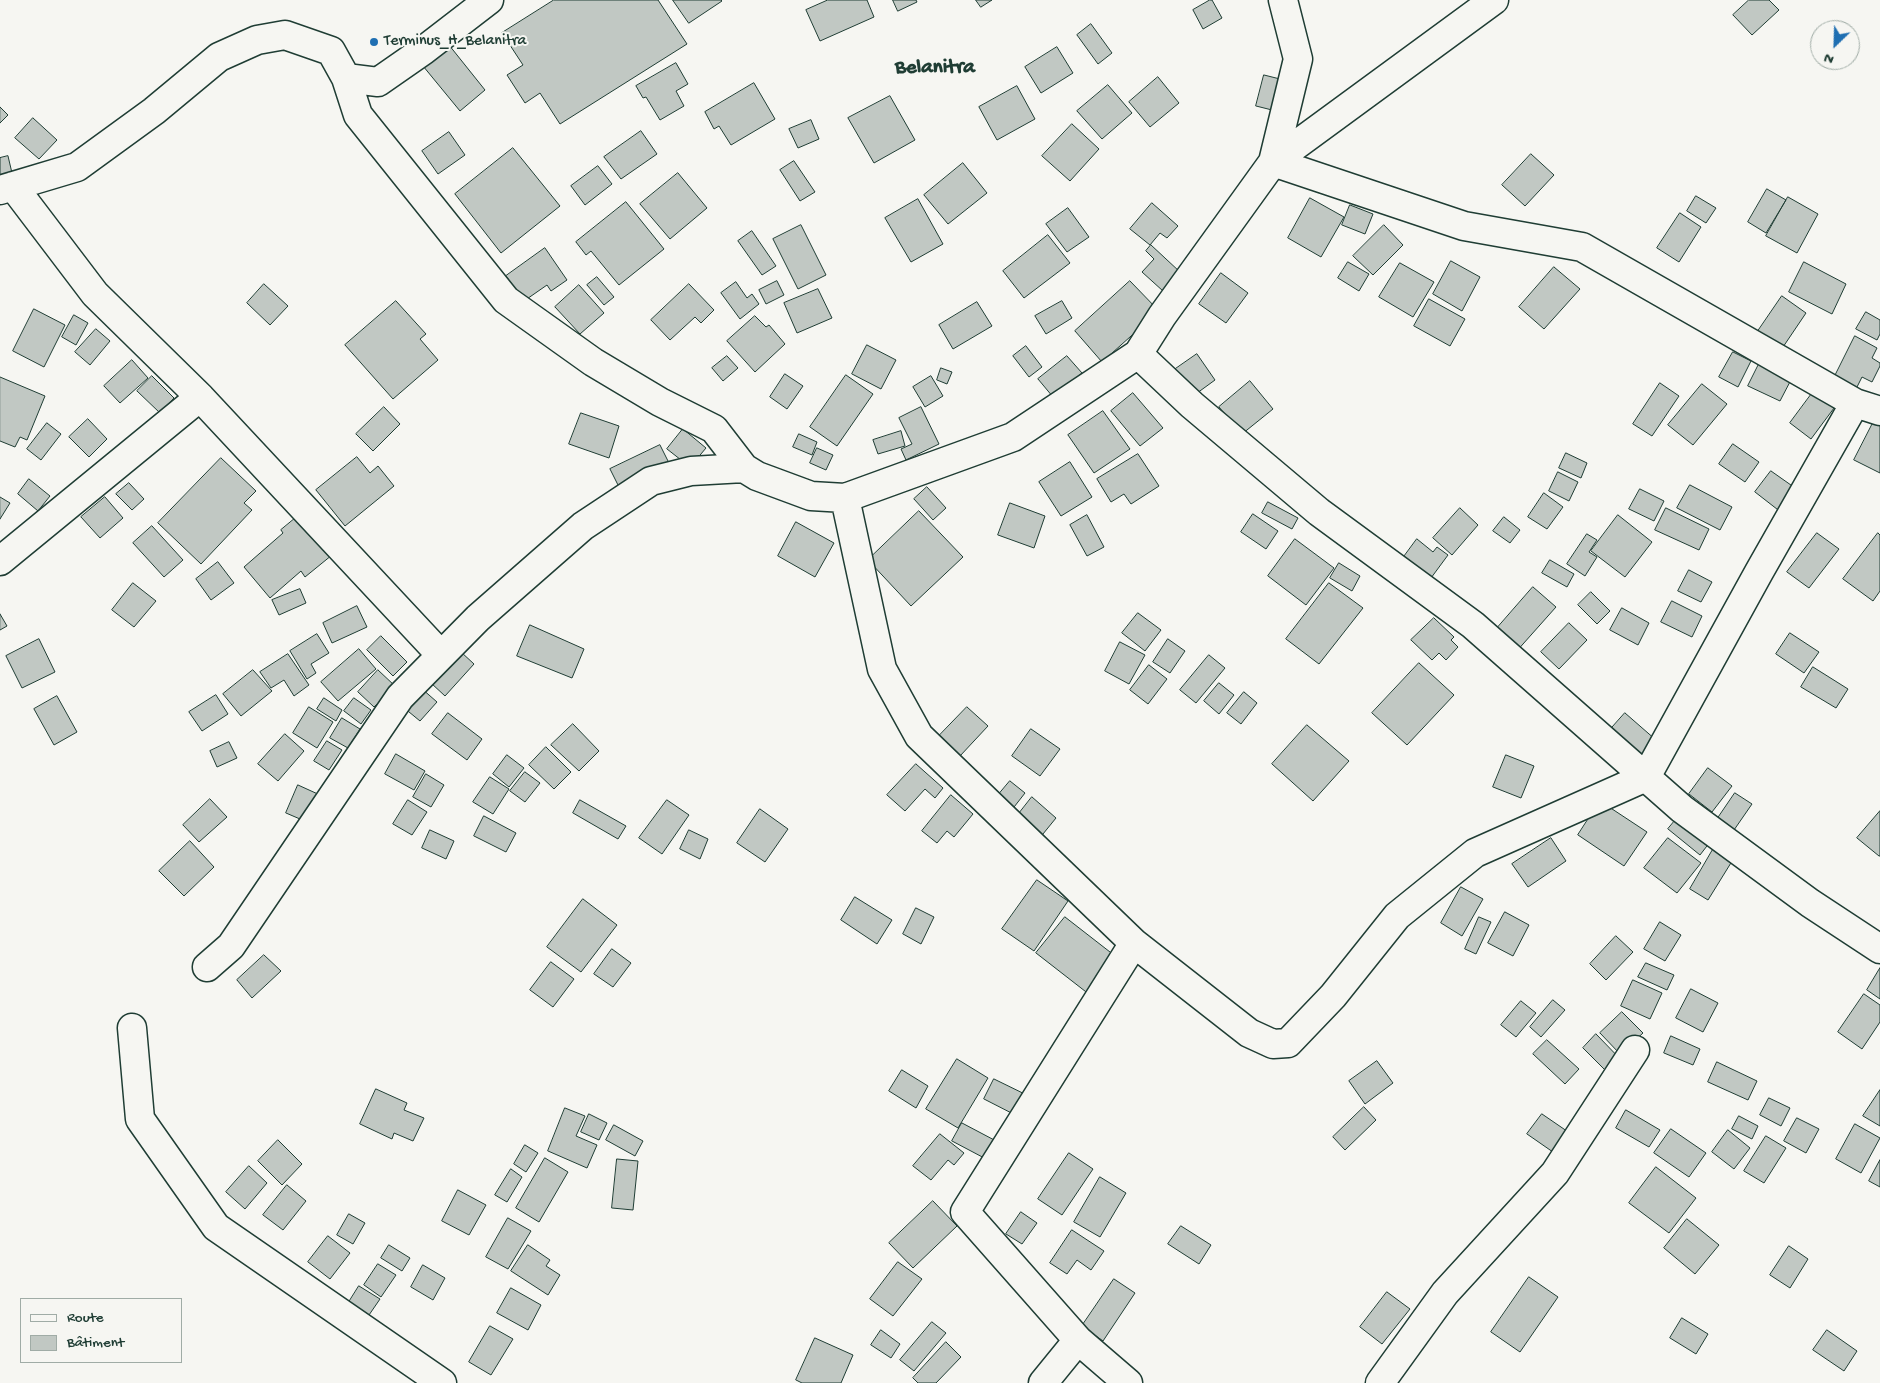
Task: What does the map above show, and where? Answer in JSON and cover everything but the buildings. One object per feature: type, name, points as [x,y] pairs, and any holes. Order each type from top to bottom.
[{"type":"street","points":[[346,78],[378,82],[424,50],[489,0]]},
{"type":"street","points":[[1273,162],[1298,59],[1284,0]]},
{"type":"street","points":[[441,656],[200,397],[94,294],[7,188],[77,167],[154,111],[219,57],[257,40],[285,35],[331,51],[346,78],[358,115],[506,300],[593,362],[660,402],[714,429],[744,468],[757,476],[811,496],[845,498],[1012,437],[1138,354],[1162,316],[1273,162],[1494,0]]},
{"type":"street","points":[[845,498],[882,669],[919,736],[1134,943],[1249,1033],[1273,1044],[1288,1043],[1333,996],[1397,916],[1475,853],[1646,777],[1759,572],[1868,407],[1582,247],[1464,226],[1273,162]]},
{"type":"street","points":[[1138,354],[1192,405],[1319,512],[1473,625],[1682,809],[1810,903],[1880,949]]},
{"type":"street","points":[[0,561],[200,397]]},
{"type":"street","points":[[207,967],[231,946],[400,697],[478,618],[584,526],[651,481],[691,471],[744,468]]},
{"type":"street","points":[[1128,1383],[1078,1340],[965,1212],[1134,943]]},
{"type":"street","points":[[132,1028],[140,1119],[216,1227],[442,1383]]},
{"type":"street","points":[[1380,1383],[1445,1293],[1555,1173],[1634,1050]]},
{"type":"street","points":[[1043,1383],[1078,1340]]},
{"type":"place","name":"Terminus_H_Belanitra","points":[[374,42]]},
{"type":"district","name":"Belanitra","points":[[935,69]]}]
